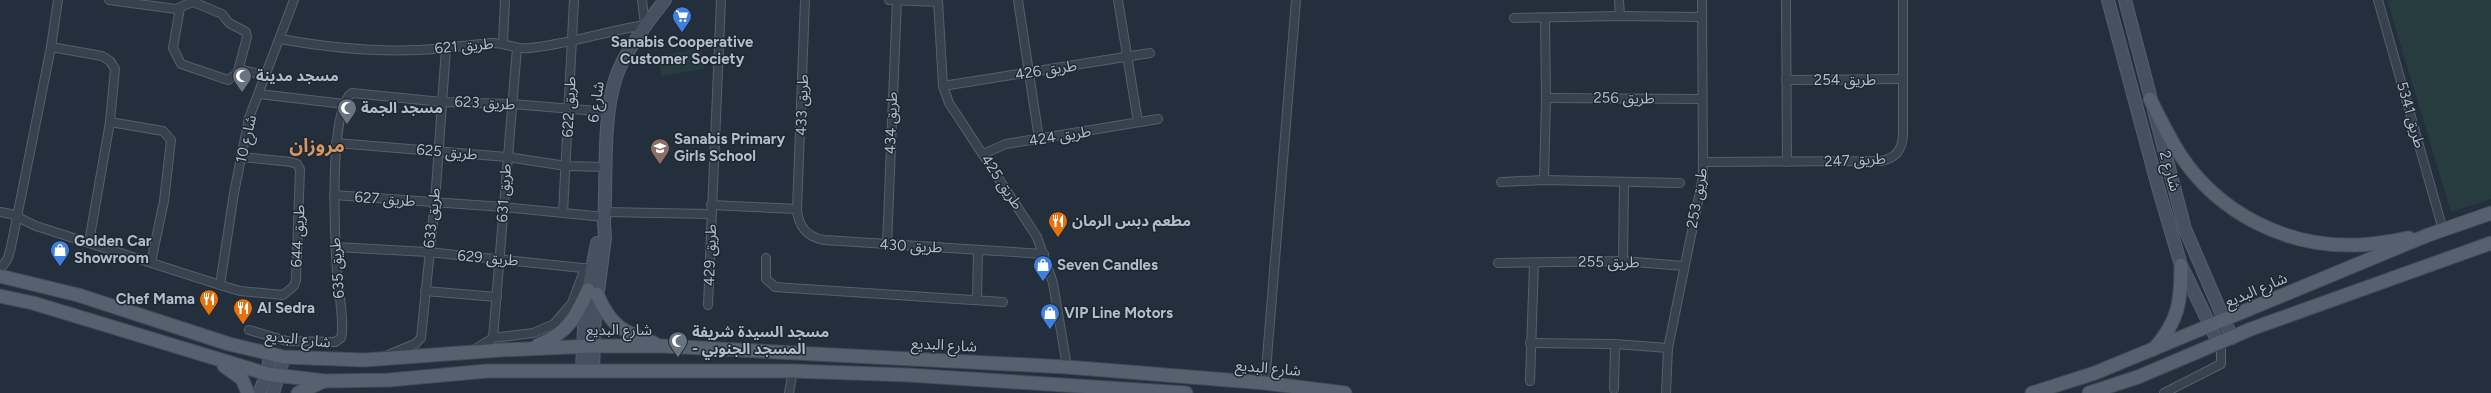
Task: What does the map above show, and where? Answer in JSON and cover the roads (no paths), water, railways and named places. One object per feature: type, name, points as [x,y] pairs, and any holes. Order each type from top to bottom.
[{"type":"main road","name":"شارع 6","points":[[587,370],[593,292],[605,238],[604,217],[609,112],[616,76],[645,25],[665,0]]},
{"type":"main road","name":"شارع 2","points":[[2108,0],[2151,164],[2181,265],[2218,344]]},
{"type":"main road","name":"شارع 2","points":[[2125,0],[2185,229],[2232,338]]},
{"type":"main road","points":[[2150,99],[2175,147],[2202,182],[2225,203],[2258,224],[2304,240],[2329,244],[2355,245],[2428,235]]},
{"type":"main road","name":"شارع البديع","points":[[2032,393],[2095,373],[2210,327],[2428,235],[2491,213]]},
{"type":"main road","name":"شارع 6","points":[[593,292],[588,268],[604,217]]},
{"type":"main road","points":[[2090,393],[2138,377],[2232,338],[2404,273],[2491,243]]},
{"type":"main road","points":[[2153,350],[2176,317],[2181,290],[2181,265]]},
{"type":"main road","name":"شارع البديع","points":[[0,276],[78,295],[229,344],[270,355],[284,357],[376,359],[472,351],[588,346],[663,346],[1067,368],[1265,383],[1345,393]]},
{"type":"main road","points":[[529,349],[552,340],[564,331],[593,292],[604,311],[616,326],[629,334],[663,346]]},
{"type":"main road","name":"شارع البديع","points":[[0,296],[33,304],[216,361],[272,375],[325,381],[389,380],[474,371],[793,371],[908,375],[1186,393]]},
{"type":"main road","points":[[270,355],[273,393]]},
{"type":"main road","points":[[259,393],[284,357]]},
{"type":"main road","points":[[216,361],[242,379],[248,393]]},
{"type":"main road","points":[[298,393],[325,381]]},
{"type":"street","points":[[0,270],[8,258],[51,47],[58,0]]},
{"type":"street","points":[[109,0],[180,8],[195,1],[222,14],[229,23],[246,32],[247,37],[238,71],[228,80],[180,64],[173,48],[180,8]]},
{"type":"street","name":"شارع 10","points":[[220,285],[249,118],[294,0]]},
{"type":"street","points":[[503,44],[505,0]]},
{"type":"street","name":"طريق 622","points":[[563,213],[574,0]]},
{"type":"street","points":[[642,0],[645,25]]},
{"type":"street","name":"طريق 429","points":[[708,305],[721,0]]},
{"type":"street","name":"طريق 433","points":[[796,209],[805,0]]},
{"type":"street","points":[[889,0],[938,1]]},
{"type":"street","name":"طريق 434","points":[[887,245],[897,0]]},
{"type":"street","points":[[1018,0],[1039,139]]},
{"type":"street","points":[[1118,0],[1129,56],[1138,122]]},
{"type":"street","points":[[1265,383],[1296,0]]},
{"type":"street","points":[[1619,0],[1620,16]]},
{"type":"street","name":"طريق 253","points":[[1666,393],[1668,348],[1684,266],[1700,197],[1704,162],[1702,99],[1702,0]]},
{"type":"street","points":[[1786,0],[1787,162]]},
{"type":"street","name":"طريق 247","points":[[1704,162],[1881,161],[1891,159],[1898,154],[1902,144],[1903,0]]},
{"type":"street","name":"طريق 5341","points":[[2378,0],[2443,230]]},
{"type":"street","name":"طريق 425","points":[[938,1],[943,86],[949,103],[1033,231],[1044,254],[1053,283],[1067,368]]},
{"type":"street","points":[[1514,18],[1620,16],[1702,17]]},
{"type":"street","points":[[1544,180],[1546,98],[1545,18]]},
{"type":"street","name":"طريق 621","points":[[280,39],[334,47],[418,50],[503,44],[517,48],[528,48],[571,42],[620,29],[645,25]]},
{"type":"street","points":[[51,47],[98,55],[110,61],[116,74],[110,122],[89,242]]},
{"type":"street","name":"طريق 633","points":[[376,359],[415,344],[421,338],[428,252],[435,202],[446,48]]},
{"type":"street","name":"طريق 631","points":[[493,338],[517,48]]},
{"type":"street","name":"طريق 426","points":[[943,86],[1150,53]]},
{"type":"street","points":[[238,71],[242,70],[265,75]]},
{"type":"street","name":"طريق 254","points":[[1786,80],[1903,80]]},
{"type":"street","name":"طريق 623","points":[[344,104],[347,97],[355,92],[442,102],[512,104],[609,112]]},
{"type":"street","points":[[259,94],[344,104]]},
{"type":"street","name":"طريق 256","points":[[1546,98],[1702,99]]},
{"type":"street","name":"طريق 635","points":[[249,330],[287,341],[335,342],[339,340],[342,334],[335,247],[334,195],[336,143],[344,104]]},
{"type":"street","name":"طريق 424","points":[[983,154],[1000,145],[1158,119]]},
{"type":"street","points":[[110,122],[163,131],[171,140],[164,201],[152,262]]},
{"type":"street","name":"طريق 625","points":[[336,143],[507,157],[566,166],[607,167]]},
{"type":"street","name":"طريق 644","points":[[220,285],[240,291],[283,295],[294,286],[296,280],[300,169],[297,164],[291,162],[242,158]]},
{"type":"street","points":[[1501,182],[1544,180],[1680,182]]},
{"type":"street","points":[[1623,261],[1624,182]]},
{"type":"street","name":"طريق 627","points":[[334,195],[503,207],[604,217],[711,210]]},
{"type":"street","name":"طريق 429","points":[[711,210],[796,209]]},
{"type":"street","name":"طريق 430","points":[[796,209],[798,220],[804,230],[818,239],[887,245],[1044,254]]},
{"type":"street","points":[[0,212],[16,216],[29,224],[152,262],[220,285]]},
{"type":"street","name":"طريق 629","points":[[335,247],[428,252],[588,268]]},
{"type":"street","points":[[977,300],[978,250]]},
{"type":"street","points":[[766,258],[766,279],[775,287],[1003,302]]},
{"type":"street","name":"طريق 255","points":[[1498,263],[1623,261],[1684,266]]},
{"type":"street","points":[[1530,381],[1530,343],[1534,263]]},
{"type":"street","points":[[472,351],[493,338],[533,333],[554,324],[572,303],[588,268]]},
{"type":"street","points":[[425,291],[496,297]]},
{"type":"street","points":[[1530,343],[1615,344],[1668,348]]},
{"type":"street","points":[[1614,389],[1615,344]]},
{"type":"street","points":[[2164,393],[2221,364],[2221,350],[2218,344]]},
{"type":"street","points":[[789,393],[793,371]]},
{"type":"place","name":"Sanabis Cooperative Customer Society","points":[[682,33]]},
{"type":"place","name":"مسجد مدينة","points":[[242,93]]},
{"type":"place","name":"مسجد الجمة","points":[[347,125]]},
{"type":"place","name":"Sanabis Primary Girls School","points":[[660,165]]},
{"type":"place","name":"مطعم دبس الرمان","points":[[1058,238]]},
{"type":"place","name":"Golden Car Showroom","points":[[60,267]]},
{"type":"place","name":"Seven Candles","points":[[1043,282]]},
{"type":"place","name":"Chef Mama","points":[[209,316]]},
{"type":"place","name":"Al Sedra","points":[[243,325]]},
{"type":"place","name":"VIP Line Motors","points":[[1050,330]]},
{"type":"place","name":"مسجد السيدة شريفة - المسجد الجنوبي","points":[[678,358]]},
{"type":"district","name":"مروزان","points":[[317,145]]}]
